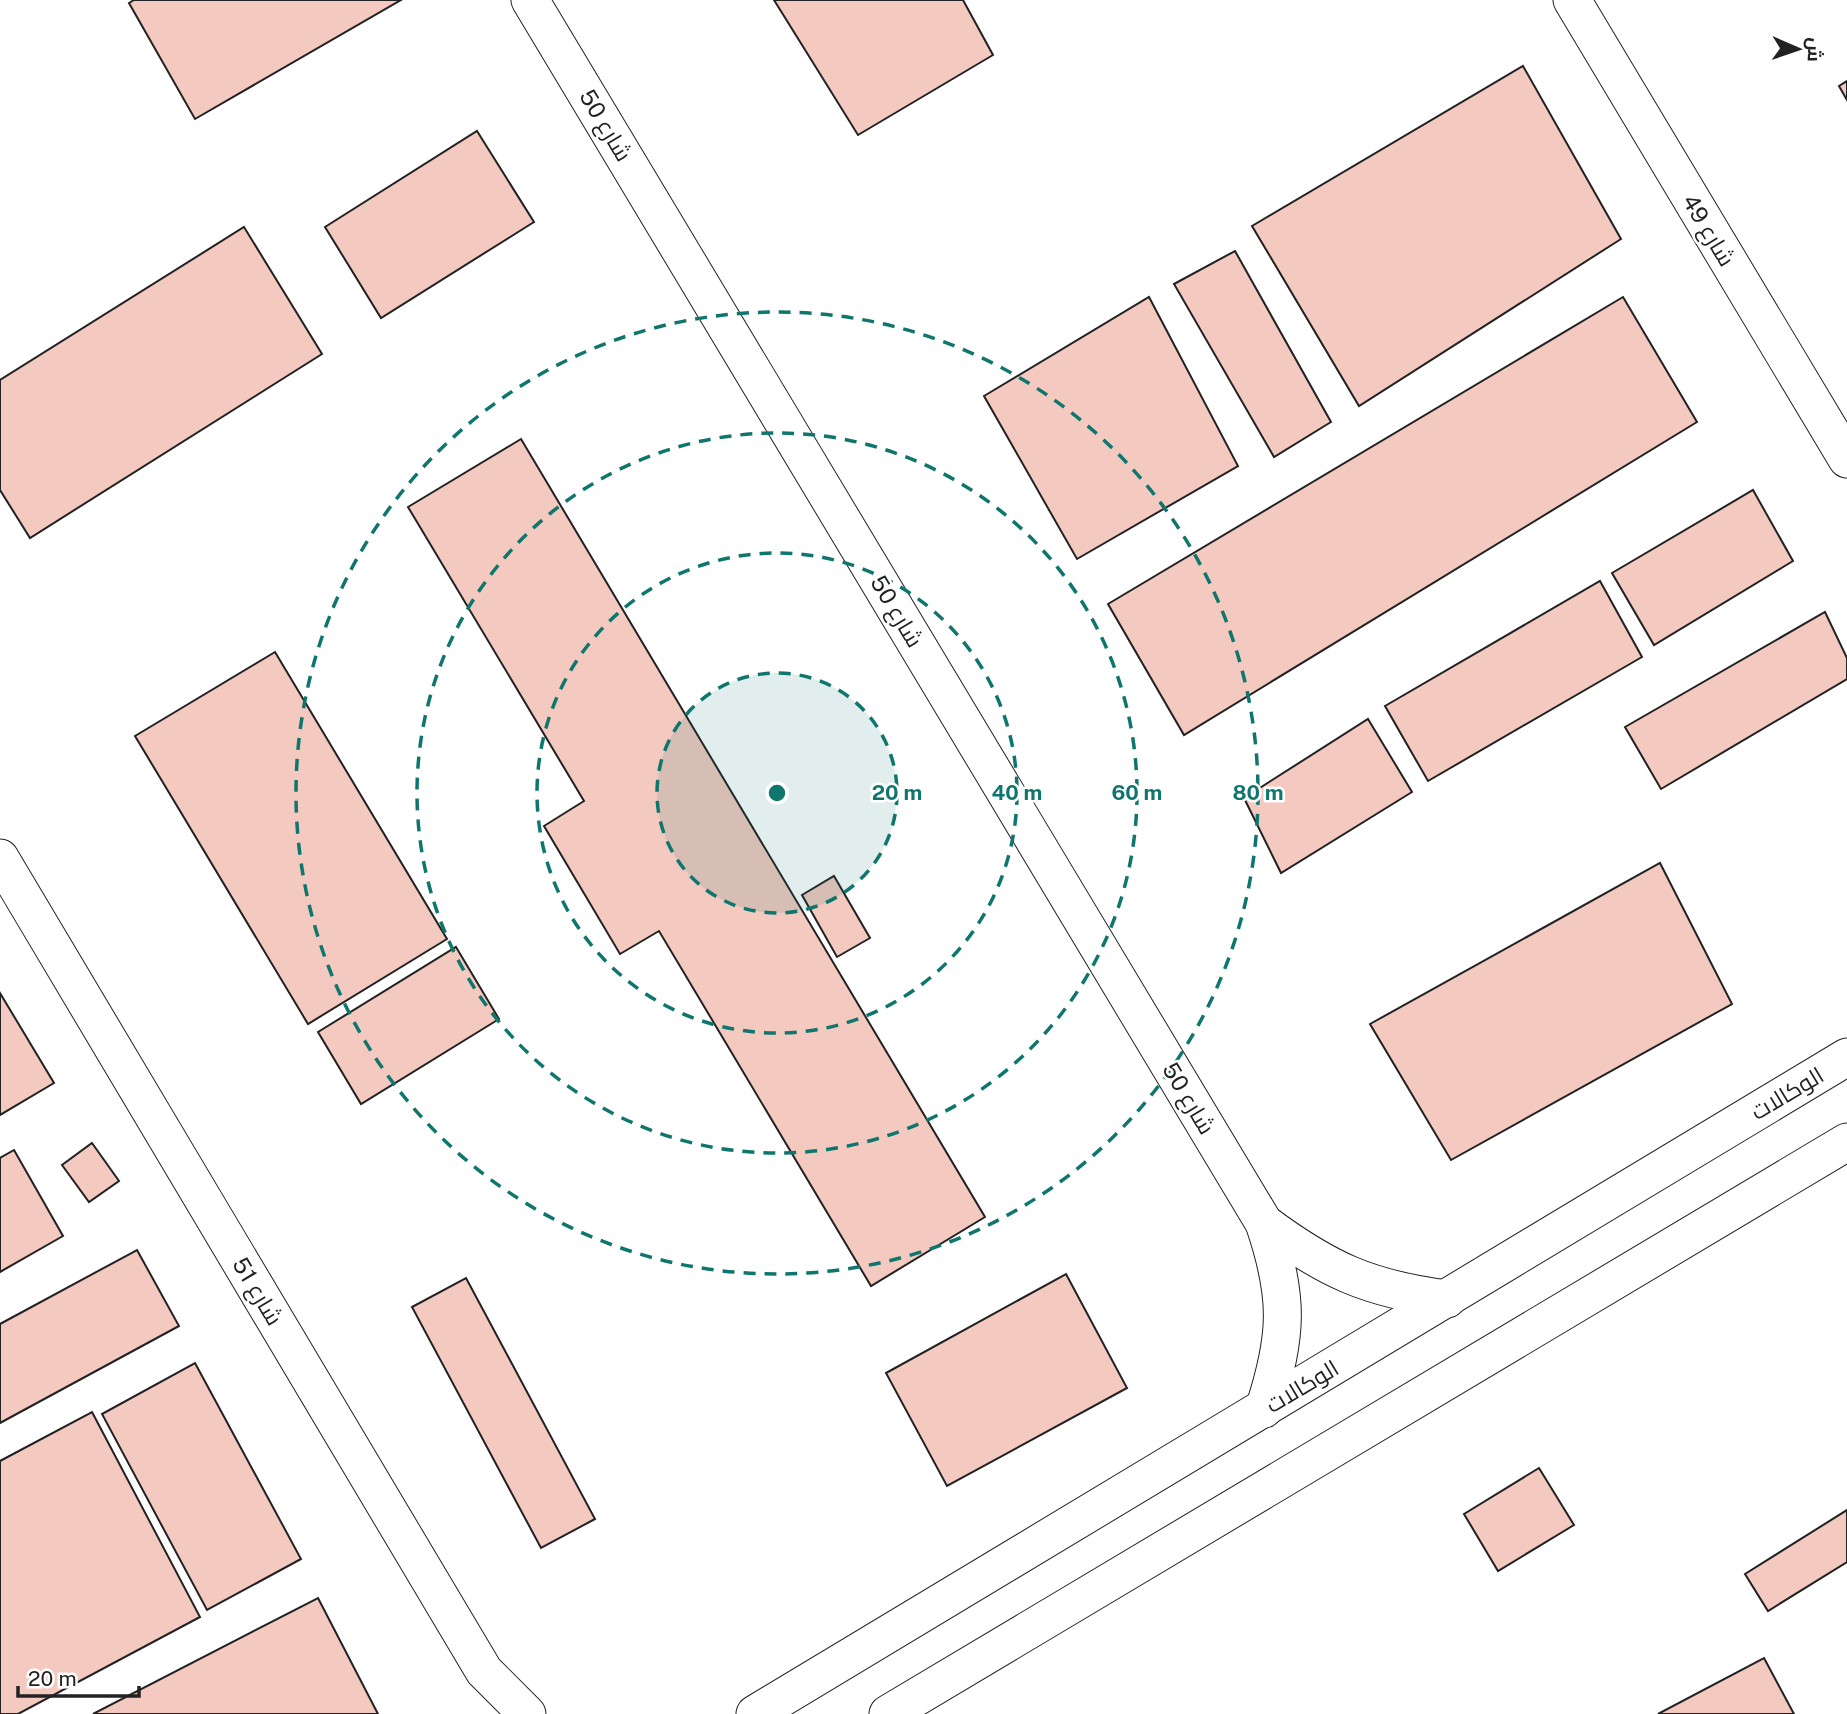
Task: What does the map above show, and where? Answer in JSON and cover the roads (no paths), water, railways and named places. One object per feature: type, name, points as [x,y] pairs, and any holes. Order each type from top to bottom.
[{"type":"street","name":"شارع 50","points":[[530,0],[1264,1223],[1279,1268],[1284,1316],[1279,1363],[1264,1409]]},
{"type":"street","name":"شارع 49","points":[[1572,0],[1847,459]]},
{"type":"street","name":"شارع 51","points":[[0,858],[484,1671],[527,1714]]},
{"type":"street","name":"الوكالات","points":[[755,1714],[1847,1057]]},
{"type":"street","points":[[888,1714],[1847,1142]]},
{"type":"street","name":"شارع 50","points":[[1264,1223],[1304,1253],[1349,1277],[1397,1292],[1447,1299]]}]
